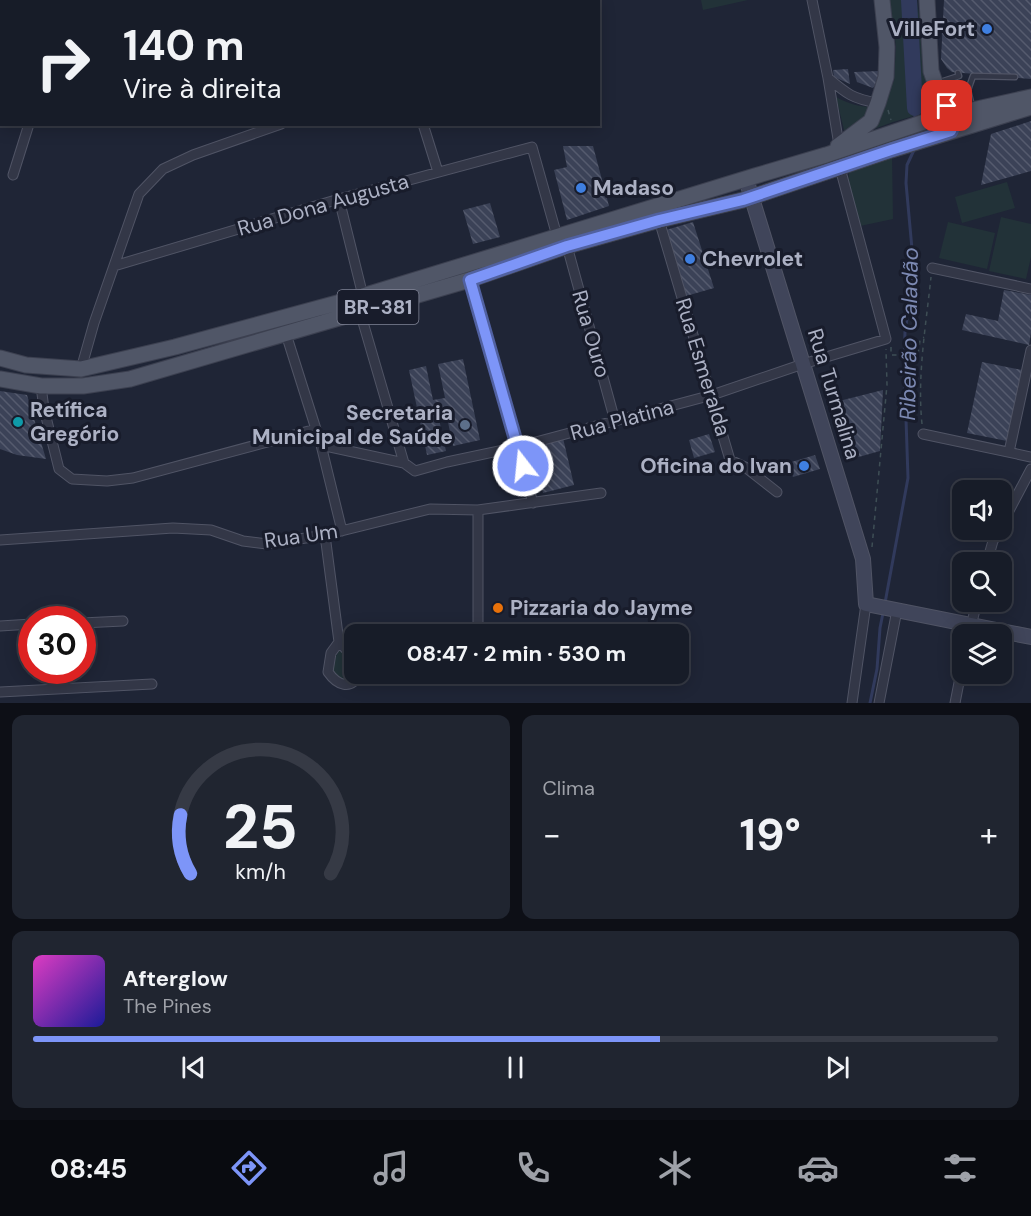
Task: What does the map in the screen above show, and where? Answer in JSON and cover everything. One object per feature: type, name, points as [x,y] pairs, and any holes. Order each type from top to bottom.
[{"type":"main road","points":[[846,145],[871,121],[886,77],[887,47],[882,0]]},
{"type":"main road","points":[[927,0],[931,71],[942,103],[953,111],[956,118],[944,133]]},
{"type":"main road","points":[[953,111],[1031,97]]},
{"type":"main road","points":[[944,133],[1031,107]]},
{"type":"main road","name":"BR-381","points":[[0,358],[26,365],[81,369],[175,347],[562,241],[953,111]]},
{"type":"main road","name":"BR-381","points":[[0,379],[41,386],[83,386],[130,379],[470,280],[562,241],[752,197],[944,133]]},
{"type":"main road","name":"Rua Turmalina","points":[[746,179],[863,559],[867,604]]},
{"type":"main road","points":[[867,604],[952,625]]},
{"type":"main road","points":[[1012,635],[1031,637]]},
{"type":"street","points":[[812,0],[828,78],[846,145]]},
{"type":"street","points":[[828,78],[842,90],[860,100],[878,103]]},
{"type":"street","points":[[13,175],[28,126]]},
{"type":"street","points":[[81,369],[94,323],[139,194],[163,168],[274,126]]},
{"type":"street","points":[[424,126],[438,172]]},
{"type":"street","name":"Rua Dona Augusta","points":[[114,267],[339,199],[532,147]]},
{"type":"street","name":"Rua Ouro","points":[[532,147],[615,421]]},
{"type":"street","points":[[840,168],[886,339]]},
{"type":"street","points":[[339,199],[363,296]]},
{"type":"street","name":"Rua Esmeralda","points":[[659,220],[730,460],[745,467],[777,492]]},
{"type":"street","points":[[932,268],[1030,286]]},
{"type":"street","points":[[470,280],[533,503]]},
{"type":"street","points":[[360,312],[404,463]]},
{"type":"street","points":[[286,334],[321,445],[342,531]]},
{"type":"street","name":"Rua Platina","points":[[321,445],[404,463],[415,471],[517,447],[712,395],[886,339]]},
{"type":"street","points":[[1009,452],[1031,350]]},
{"type":"street","points":[[41,386],[44,409],[59,469],[72,479],[107,481],[133,478],[316,429]]},
{"type":"street","points":[[923,434],[1031,457]]},
{"type":"street","points":[[1012,505],[1031,469]]},
{"type":"street","name":"Rua Um","points":[[0,540],[173,528],[211,530],[243,541],[267,544],[324,536],[430,509],[478,510],[601,493]]},
{"type":"street","points":[[478,510],[478,624]]},
{"type":"street","points":[[324,536],[339,642],[344,647]]},
{"type":"street","points":[[852,703],[867,604]]},
{"type":"street","points":[[879,703],[895,610]]},
{"type":"street","points":[[96,622],[123,621]]},
{"type":"street","points":[[0,626],[18,625]]},
{"type":"street","points":[[339,642],[331,653],[328,672],[334,680],[343,685],[350,684]]},
{"type":"street","points":[[0,692],[153,684]]},
{"type":"street","points":[[955,703],[959,684]]},
{"type":"lane","points":[[935,84],[959,74],[1015,77]]},
{"type":"lane","points":[[973,76],[968,90],[973,109]]},
{"type":"path","points":[[923,434],[920,404],[924,337],[932,268]]},
{"type":"path","points":[[891,354],[918,355],[920,340],[924,337]]},
{"type":"path","points":[[872,545],[886,385],[886,339]]},
{"type":"shaded area","points":[[701,0],[748,0],[703,10]]},
{"type":"shaded area","points":[[889,0],[917,0],[926,62],[945,107],[855,136],[894,81],[896,46]]},
{"type":"shaded area","points":[[836,97],[855,105],[874,107],[851,132],[844,130]]},
{"type":"shaded area","points":[[892,155],[893,219],[860,226],[848,180],[849,173],[851,169]]},
{"type":"shaded area","points":[[1007,182],[1015,208],[962,223],[955,197]]},
{"type":"shaded area","points":[[1001,217],[1031,224],[1031,257],[1026,279],[989,271]]},
{"type":"shaded area","points":[[948,222],[995,233],[987,269],[939,258]]},
{"type":"shaded area","points":[[341,648],[344,651],[344,682],[331,673],[331,664]]},
{"type":"building","name":"VilleFort","points":[[944,0],[1031,0],[1031,79],[952,72],[947,68],[941,59]]},
{"type":"building","points":[[848,69],[850,84],[834,77],[833,70]]},
{"type":"building","points":[[880,71],[878,82],[873,88],[857,82],[854,72]]},
{"type":"building","points":[[1031,121],[1031,171],[981,185],[991,134]]},
{"type":"building","name":"Madaso","points":[[563,146],[593,146],[609,206],[567,220],[554,170],[567,167]]},
{"type":"building","points":[[490,203],[500,237],[473,244],[463,210]]},
{"type":"building","name":"Chevrolet","points":[[693,222],[714,288],[686,296],[666,230]]},
{"type":"building","points":[[1004,290],[1031,295],[1029,345],[962,330],[966,314],[998,321]]},
{"type":"building","points":[[463,359],[480,440],[453,446],[445,408],[437,410],[446,451],[427,455],[409,370],[426,366],[433,400],[445,398],[438,364]]},
{"type":"building","points":[[982,362],[1022,370],[1007,441],[967,433]]},
{"type":"building","points":[[883,390],[880,451],[848,460],[831,403]]},
{"type":"building","name":"Retífica Gregório","points":[[0,391],[27,395],[46,459],[17,455],[0,449]]},
{"type":"building","points":[[709,434],[715,452],[694,458],[689,440]]},
{"type":"building","points":[[563,438],[574,485],[543,493],[531,446]]},
{"type":"building","name":"Oficina do Ivan","points":[[815,455],[820,469],[793,477],[788,463]]},
{"type":"waterway","name":"Ribeirão Caladão","points":[[909,0],[915,108]]},
{"type":"waterway","name":"Ribeirão Caladão","points":[[915,108],[915,120]]},
{"type":"waterway","name":"Ribeirão Caladão","points":[[885,603],[908,478],[904,360],[905,332],[914,271],[906,183],[907,165],[914,150]]},
{"type":"waterway","name":"Ribeirão Caladão","points":[[870,703],[877,669],[883,613]]},
{"type":"place","name":"VilleFort","points":[[987,29]]},
{"type":"place","name":"Madaso","points":[[581,188]]},
{"type":"place","name":"Chevrolet","points":[[690,259]]},
{"type":"place","name":"Retífica Gregório","points":[[18,422]]},
{"type":"place","name":"Secretaria Municipal de Saúde","points":[[465,425]]},
{"type":"place","name":"Oficina do Ivan","points":[[804,466]]},
{"type":"place","name":"Pizzaria do Jayme","points":[[498,608]]},
{"type":"route","points":[[523,466],[470,280],[567,246],[659,220],[743,200],[951,131],[956,118],[952,109],[947,106]]}]
